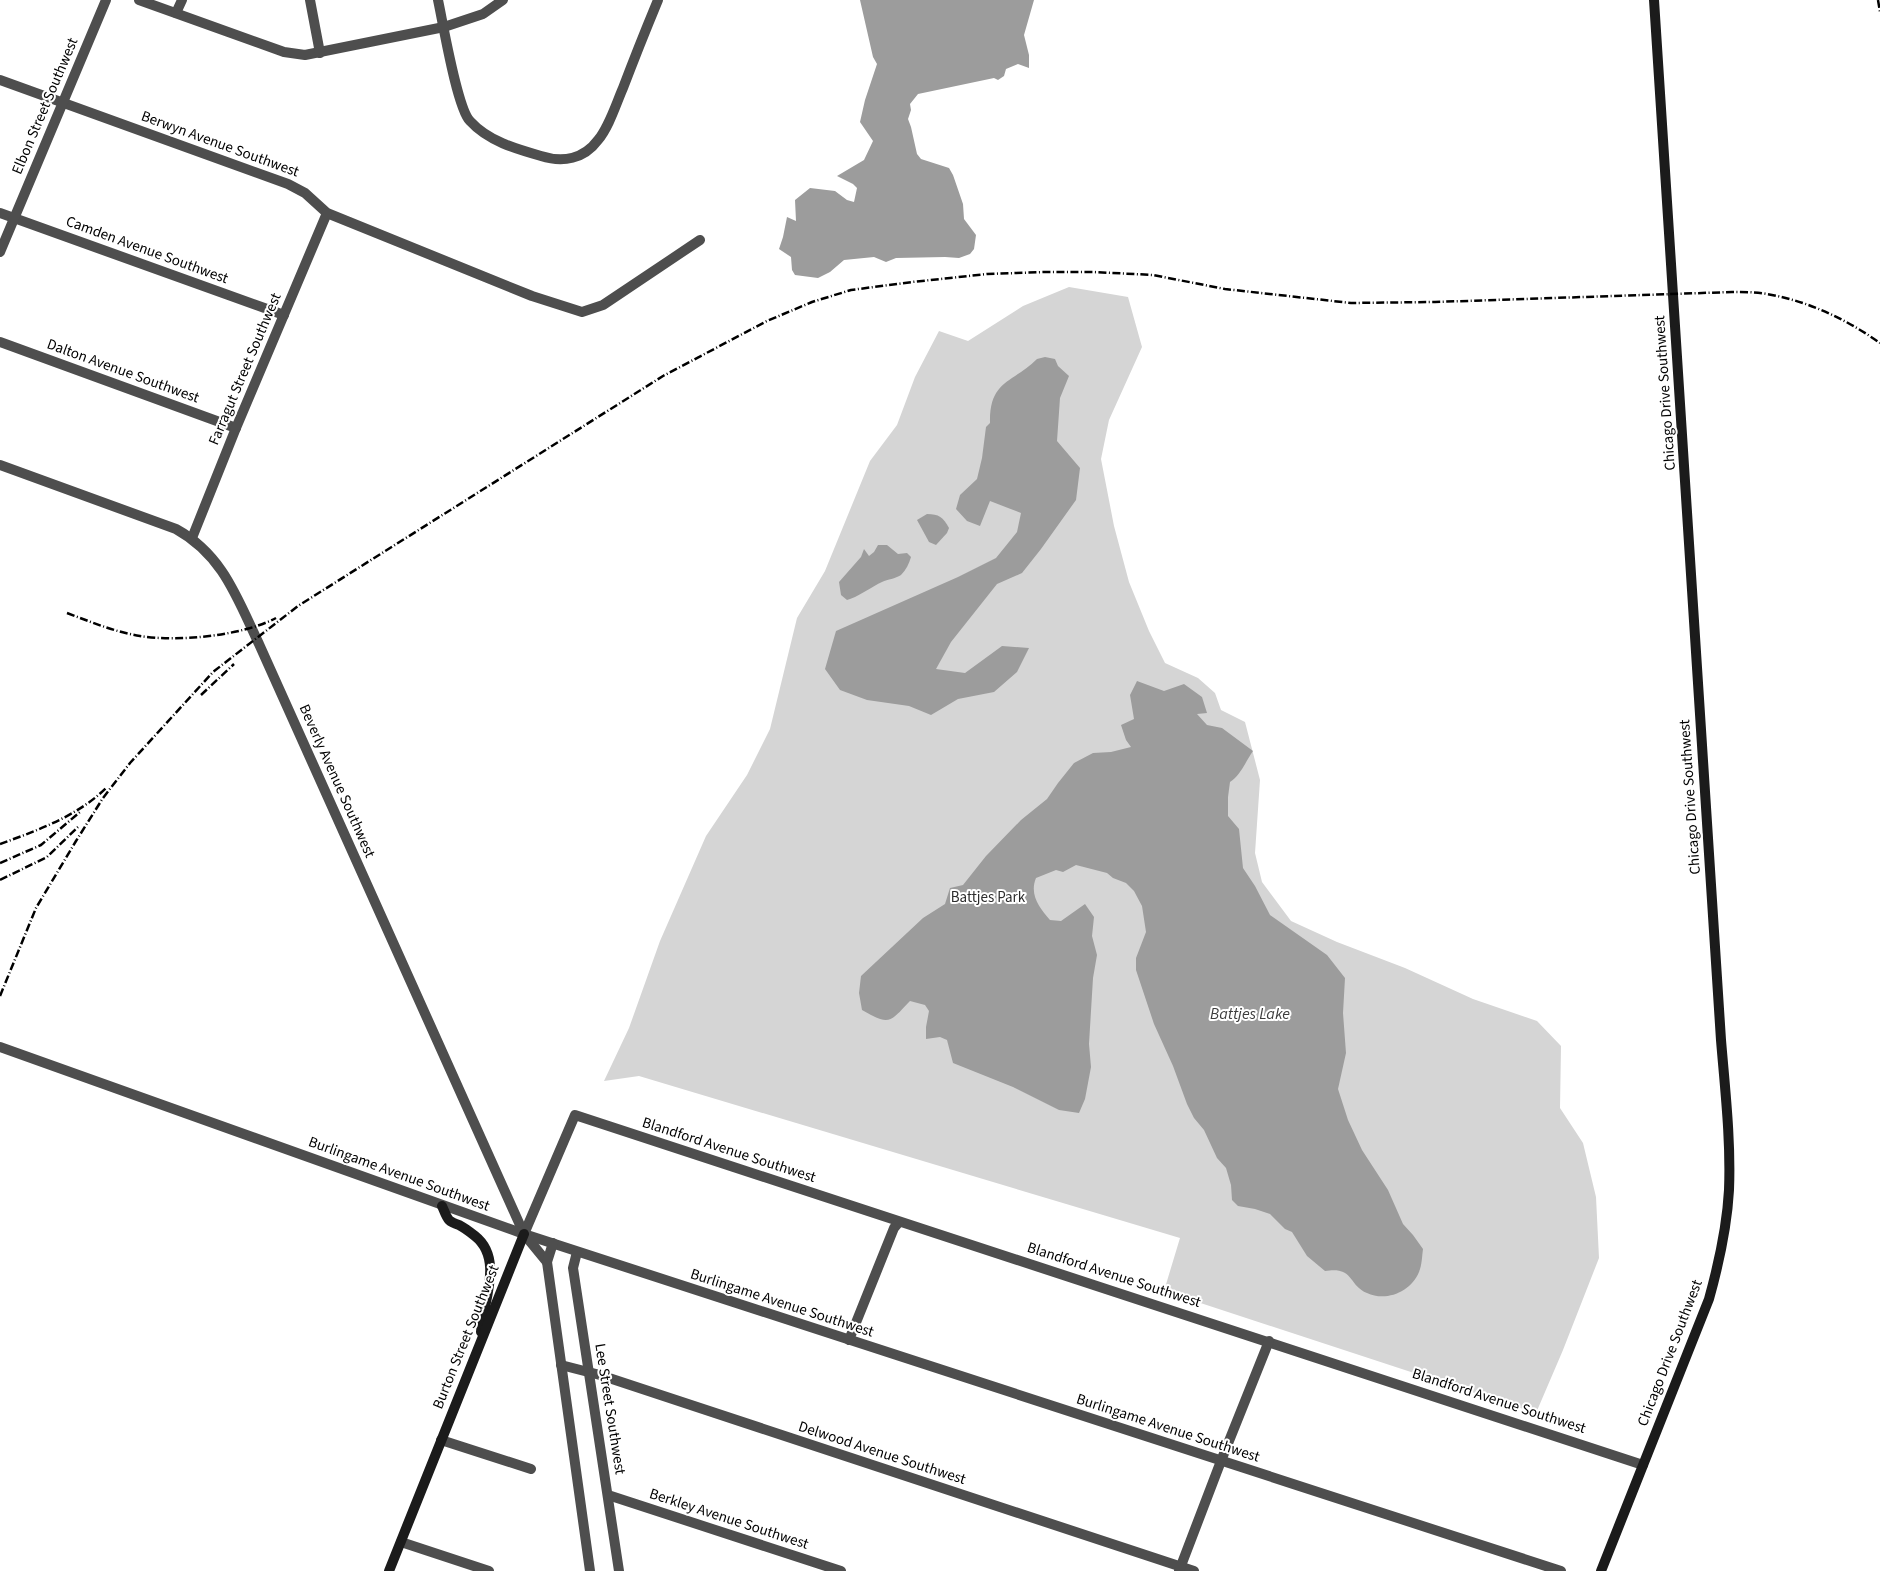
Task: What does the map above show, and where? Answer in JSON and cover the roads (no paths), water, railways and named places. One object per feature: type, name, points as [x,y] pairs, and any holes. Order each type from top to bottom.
[{"type":"main road","name":"Chicago Drive Southwest","points":[[1601,1571],[1709,1299],[1724,1234],[1729,1175],[1727,1110],[1654,0]]},
{"type":"main road","points":[[442,1206],[449,1220],[467,1229],[479,1239],[487,1251],[491,1262],[490,1282],[482,1315],[480,1343]]},
{"type":"main road","name":"Burton Street Southwest","points":[[389,1571],[524,1234]]},
{"type":"street","name":"Elbon Street Southwest","points":[[0,252],[106,0]]},
{"type":"street","points":[[139,0],[284,52],[305,55],[444,27],[483,14],[503,0]]},
{"type":"street","points":[[176,13],[182,0]]},
{"type":"street","points":[[310,0],[320,53]]},
{"type":"street","points":[[438,0],[460,101],[468,120],[505,145],[552,159],[570,159],[584,154],[599,140],[616,106],[658,0]]},
{"type":"street","name":"Berwyn Avenue Southwest","points":[[0,80],[288,184],[305,193],[327,213],[571,310],[582,312],[603,305],[700,240]]},
{"type":"street","name":"Camden Avenue Southwest","points":[[0,213],[284,316]]},
{"type":"street","name":"Farragut Street Southwest","points":[[192,538],[236,428],[327,213]]},
{"type":"street","name":"Dalton Avenue Southwest","points":[[0,342],[236,428]]},
{"type":"street","name":"Beverly Avenue Southwest","points":[[0,465],[176,529],[192,538],[208,552],[223,570],[234,590],[524,1234]]},
{"type":"street","name":"Burlingame Avenue Southwest","points":[[0,1048],[553,1244],[1561,1571]]},
{"type":"street","name":"Blandford Avenue Southwest","points":[[575,1115],[1643,1465]]},
{"type":"street","name":"Burton Street Southwest","points":[[524,1234],[575,1115]]},
{"type":"street","points":[[849,1340],[894,1228],[899,1222]]},
{"type":"street","points":[[524,1234],[547,1262]]},
{"type":"street","points":[[553,1244],[547,1262],[590,1571]]},
{"type":"street","name":"Lee Street Southwest","points":[[577,1252],[573,1268],[619,1571]]},
{"type":"street","points":[[1180,1569],[1269,1341]]},
{"type":"street","name":"Delwood Avenue Southwest","points":[[561,1365],[590,1372],[1180,1569],[1194,1571]]},
{"type":"street","points":[[441,1440],[531,1469]]},
{"type":"street","name":"Berkley Avenue Southwest","points":[[608,1495],[841,1571]]},
{"type":"street","points":[[401,1542],[489,1571]]},
{"type":"water","points":[[860,0],[1034,0],[1024,35],[1029,55],[1029,68],[1018,64],[1006,69],[1004,76],[998,80],[994,78],[918,94],[910,104],[911,110],[908,119],[917,154],[921,159],[949,168],[953,175],[963,204],[964,219],[976,235],[974,249],[970,254],[959,258],[896,258],[886,262],[874,257],[844,260],[830,272],[818,278],[795,275],[792,270],[791,257],[779,249],[787,217],[796,221],[795,200],[810,188],[835,191],[847,200],[854,202],[857,188],[837,176],[864,160],[873,141],[860,122],[877,64],[873,57]]},
{"type":"water","points":[[1045,357],[1055,359],[1058,366],[1069,376],[1060,398],[1057,441],[1080,468],[1076,500],[1022,573],[997,584],[951,642],[936,669],[965,673],[1002,646],[1029,648],[1017,672],[994,692],[958,699],[931,715],[909,706],[867,700],[840,690],[825,669],[836,631],[958,577],[996,558],[1017,532],[1021,513],[990,501],[980,526],[967,521],[956,509],[960,495],[977,479],[986,427],[990,423],[991,409],[998,390],[1037,359]]},
{"type":"water","points":[[927,514],[940,517],[949,528],[936,545],[929,542],[917,520]]},
{"type":"water","points":[[878,545],[887,545],[898,554],[907,553],[911,557],[907,567],[901,575],[882,582],[847,600],[841,595],[839,582],[861,557],[864,549],[869,556]]},
{"type":"water","name":"Battjes Lake","points":[[1137,681],[1164,691],[1184,684],[1202,697],[1207,713],[1197,714],[1207,725],[1222,728],[1253,751],[1240,772],[1230,782],[1228,797],[1228,816],[1239,829],[1243,868],[1270,915],[1327,955],[1345,978],[1343,1013],[1346,1053],[1338,1089],[1348,1120],[1362,1150],[1388,1190],[1403,1224],[1423,1249],[1421,1266],[1415,1279],[1404,1290],[1390,1296],[1374,1296],[1361,1290],[1350,1277],[1341,1271],[1325,1271],[1307,1256],[1292,1232],[1285,1229],[1270,1214],[1238,1206],[1232,1200],[1231,1185],[1226,1168],[1217,1158],[1204,1130],[1194,1118],[1187,1104],[1173,1066],[1154,1024],[1136,970],[1136,958],[1146,932],[1142,906],[1134,891],[1126,883],[1113,878],[1107,873],[1076,865],[1063,872],[1056,870],[1036,878],[1034,884],[1037,901],[1050,920],[1061,921],[1085,904],[1094,917],[1092,936],[1097,955],[1093,978],[1089,1044],[1091,1067],[1085,1099],[1079,1113],[1059,1110],[1013,1087],[953,1063],[947,1040],[940,1037],[926,1039],[929,1011],[925,1005],[910,1001],[898,1014],[889,1020],[878,1018],[862,1010],[859,993],[861,976],[923,918],[945,904],[950,888],[963,885],[986,856],[1021,820],[1047,799],[1074,763],[1093,753],[1111,752],[1131,747],[1126,740],[1121,725],[1134,719],[1130,695]]},
{"type":"railway","points":[[1878,0],[1880,12]]},
{"type":"railway","points":[[0,996],[36,908],[103,798],[130,763],[213,672],[298,606],[663,376],[767,321],[812,302],[851,290],[912,282],[987,274],[1045,272],[1153,275],[1225,289],[1351,303],[1749,292],[1782,297],[1812,306],[1854,326],[1880,343]]},
{"type":"railway","points":[[67,613],[121,632],[155,638],[210,636],[246,629],[276,618]]},
{"type":"railway","points":[[201,695],[234,664]]},
{"type":"railway","points":[[0,844],[70,815],[106,788]]},
{"type":"railway","points":[[0,863],[41,845],[80,812]]},
{"type":"railway","points":[[0,880],[47,857],[78,827]]},
{"type":"park label","name":"Battjes Park","points":[[988,897]]}]
